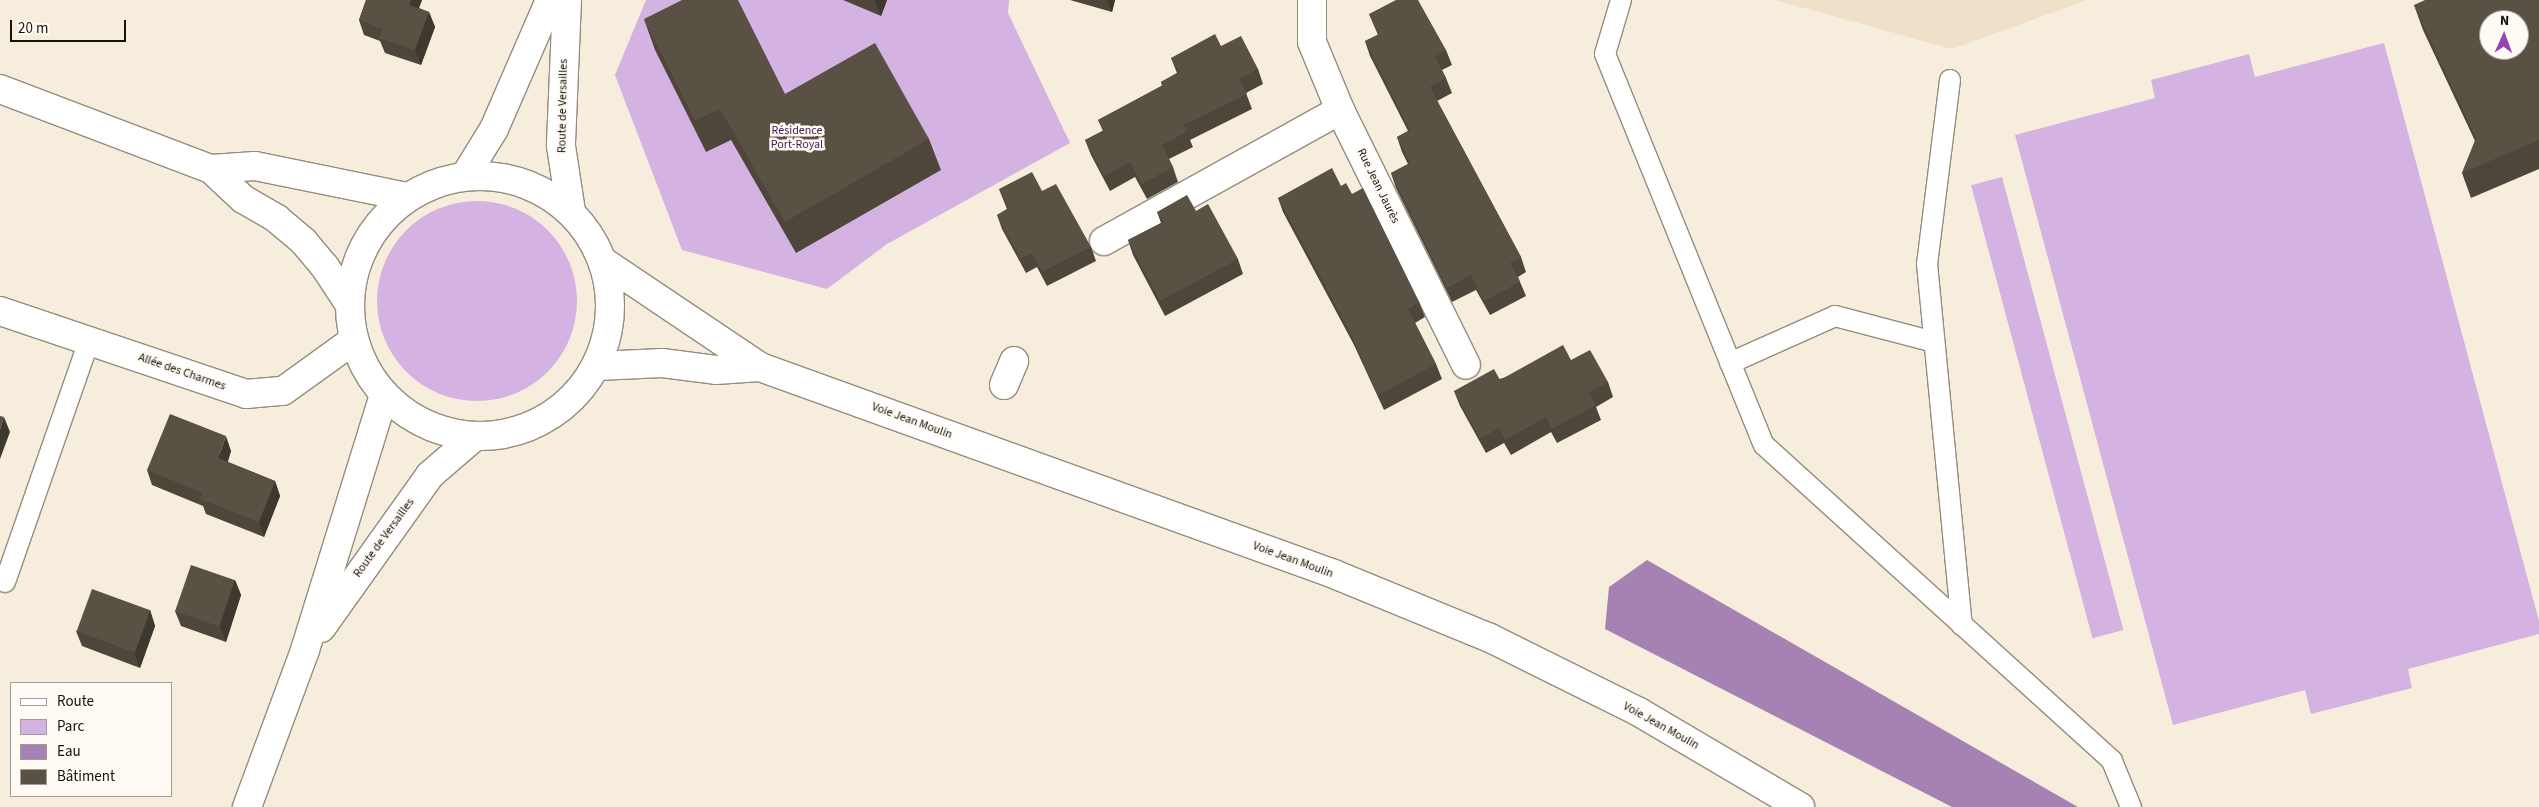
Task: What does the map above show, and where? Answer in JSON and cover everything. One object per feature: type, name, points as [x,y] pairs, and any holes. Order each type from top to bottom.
[{"type":"main road","points":[[465,176],[494,129],[550,0]]},
{"type":"main road","name":"Route de Versailles","points":[[567,0],[561,146],[571,211]]},
{"type":"main road","name":"Rue Jean Jaurès","points":[[1312,0],[1312,42],[1340,110],[1466,365]]},
{"type":"main road","points":[[0,89],[211,169],[243,199],[277,219],[304,242],[350,305]]},
{"type":"main road","points":[[1104,241],[1340,110]]},
{"type":"main road","points":[[211,169],[256,166],[408,197]]},
{"type":"main road","points":[[465,176],[506,178],[542,190],[571,211],[590,234],[604,262],[612,292],[598,366],[579,393],[547,419],[510,434],[474,437],[453,434],[422,423],[384,395],[365,368],[354,340],[350,305],[354,271],[376,227],[408,197],[442,181],[465,176]]},
{"type":"main road","name":"Voie Jean Moulin","points":[[604,262],[760,367],[1334,574],[1490,638],[1639,712],[1800,807]]},
{"type":"main road","name":"Allée des Charmes","points":[[0,311],[246,394],[283,391],[354,340]]},
{"type":"main road","name":"Voie Jean Moulin","points":[[598,366],[662,363],[716,370],[760,367]]},
{"type":"main road","name":"Route de Versailles","points":[[247,807],[305,650],[384,395]]},
{"type":"main road","name":"Route de Versailles","points":[[305,650],[430,475],[474,437]]},
{"type":"lane","points":[[1621,0],[1605,54],[1764,446],[2112,761],[2130,807]]},
{"type":"lane","points":[[1950,80],[1927,264],[1962,625]]},
{"type":"lane","points":[[1730,363],[1834,316],[1934,342]]},
{"type":"lane","points":[[5,582],[89,340]]},
{"type":"shaded area","points":[[1775,0],[2087,0],[1952,49]]},
{"type":"green space","name":"Résidence Port-Royal","points":[[646,0],[1009,0],[1008,13],[1070,143],[887,244],[827,289],[682,250],[615,75]]},
{"type":"green space","points":[[2384,43],[2539,621],[2539,634],[2408,669],[2412,688],[2311,714],[2305,690],[2173,725],[2015,135],[2155,98],[2151,80],[2249,54],[2255,77]]},
{"type":"green space","points":[[2002,177],[2123,630],[2092,638],[1971,185]]},
{"type":"green space","points":[[477,201],[496,203],[524,213],[540,224],[554,238],[569,263],[575,282],[577,301],[575,320],[565,348],[554,364],[540,378],[515,393],[496,399],[477,401],[458,399],[430,389],[414,378],[400,364],[385,339],[379,320],[377,301],[379,282],[389,254],[400,238],[414,224],[439,209],[458,203]]},
{"type":"water","points":[[1647,560],[2078,807],[1952,807],[1605,629],[1609,587]]},
{"type":"building","points":[[366,0],[411,0],[409,5],[429,12],[415,50],[379,38],[383,29],[359,20]]},
{"type":"building","points":[[682,0],[738,0],[785,94],[875,43],[929,139],[785,222],[720,109],[695,121],[644,19]]},
{"type":"building","points":[[1396,0],[1418,0],[1446,50],[1435,57],[1446,78],[1430,87],[1521,257],[1510,263],[1520,282],[1484,301],[1471,275],[1447,288],[1391,173],[1410,163],[1397,137],[1410,130],[1365,41],[1379,34],[1369,14]]},
{"type":"building","points":[[2425,0],[2539,0],[2539,140],[2462,173],[2476,138],[2414,5]]},
{"type":"building","points":[[1215,34],[1221,46],[1241,36],[1258,69],[1239,79],[1247,94],[1184,125],[1187,132],[1162,145],[1173,167],[1142,184],[1130,162],[1104,176],[1085,140],[1104,130],[1098,120],[1163,85],[1161,82],[1179,72],[1171,58]]},
{"type":"building","points":[[1332,168],[1341,186],[1346,183],[1352,194],[1363,188],[1419,302],[1408,309],[1436,364],[1378,395],[1349,330],[1278,198]]},
{"type":"building","points":[[1032,172],[1042,191],[1056,184],[1091,247],[1042,272],[1032,253],[1020,259],[997,215],[1009,208],[999,189]]},
{"type":"building","points":[[1187,195],[1196,211],[1208,204],[1238,259],[1160,301],[1128,240],[1163,222],[1157,212]]},
{"type":"building","points":[[1563,345],[1571,360],[1590,350],[1608,382],[1589,393],[1596,405],[1552,429],[1546,417],[1505,440],[1499,428],[1480,439],[1454,391],[1494,369],[1500,380]]},
{"type":"building","points":[[170,414],[226,436],[218,458],[275,481],[259,522],[200,499],[203,493],[147,470]]},
{"type":"building","points":[[0,416],[4,417],[0,429]]},
{"type":"building","points":[[191,565],[234,580],[219,626],[175,611]]},
{"type":"building","points":[[92,589],[150,610],[135,652],[77,631]]}]
